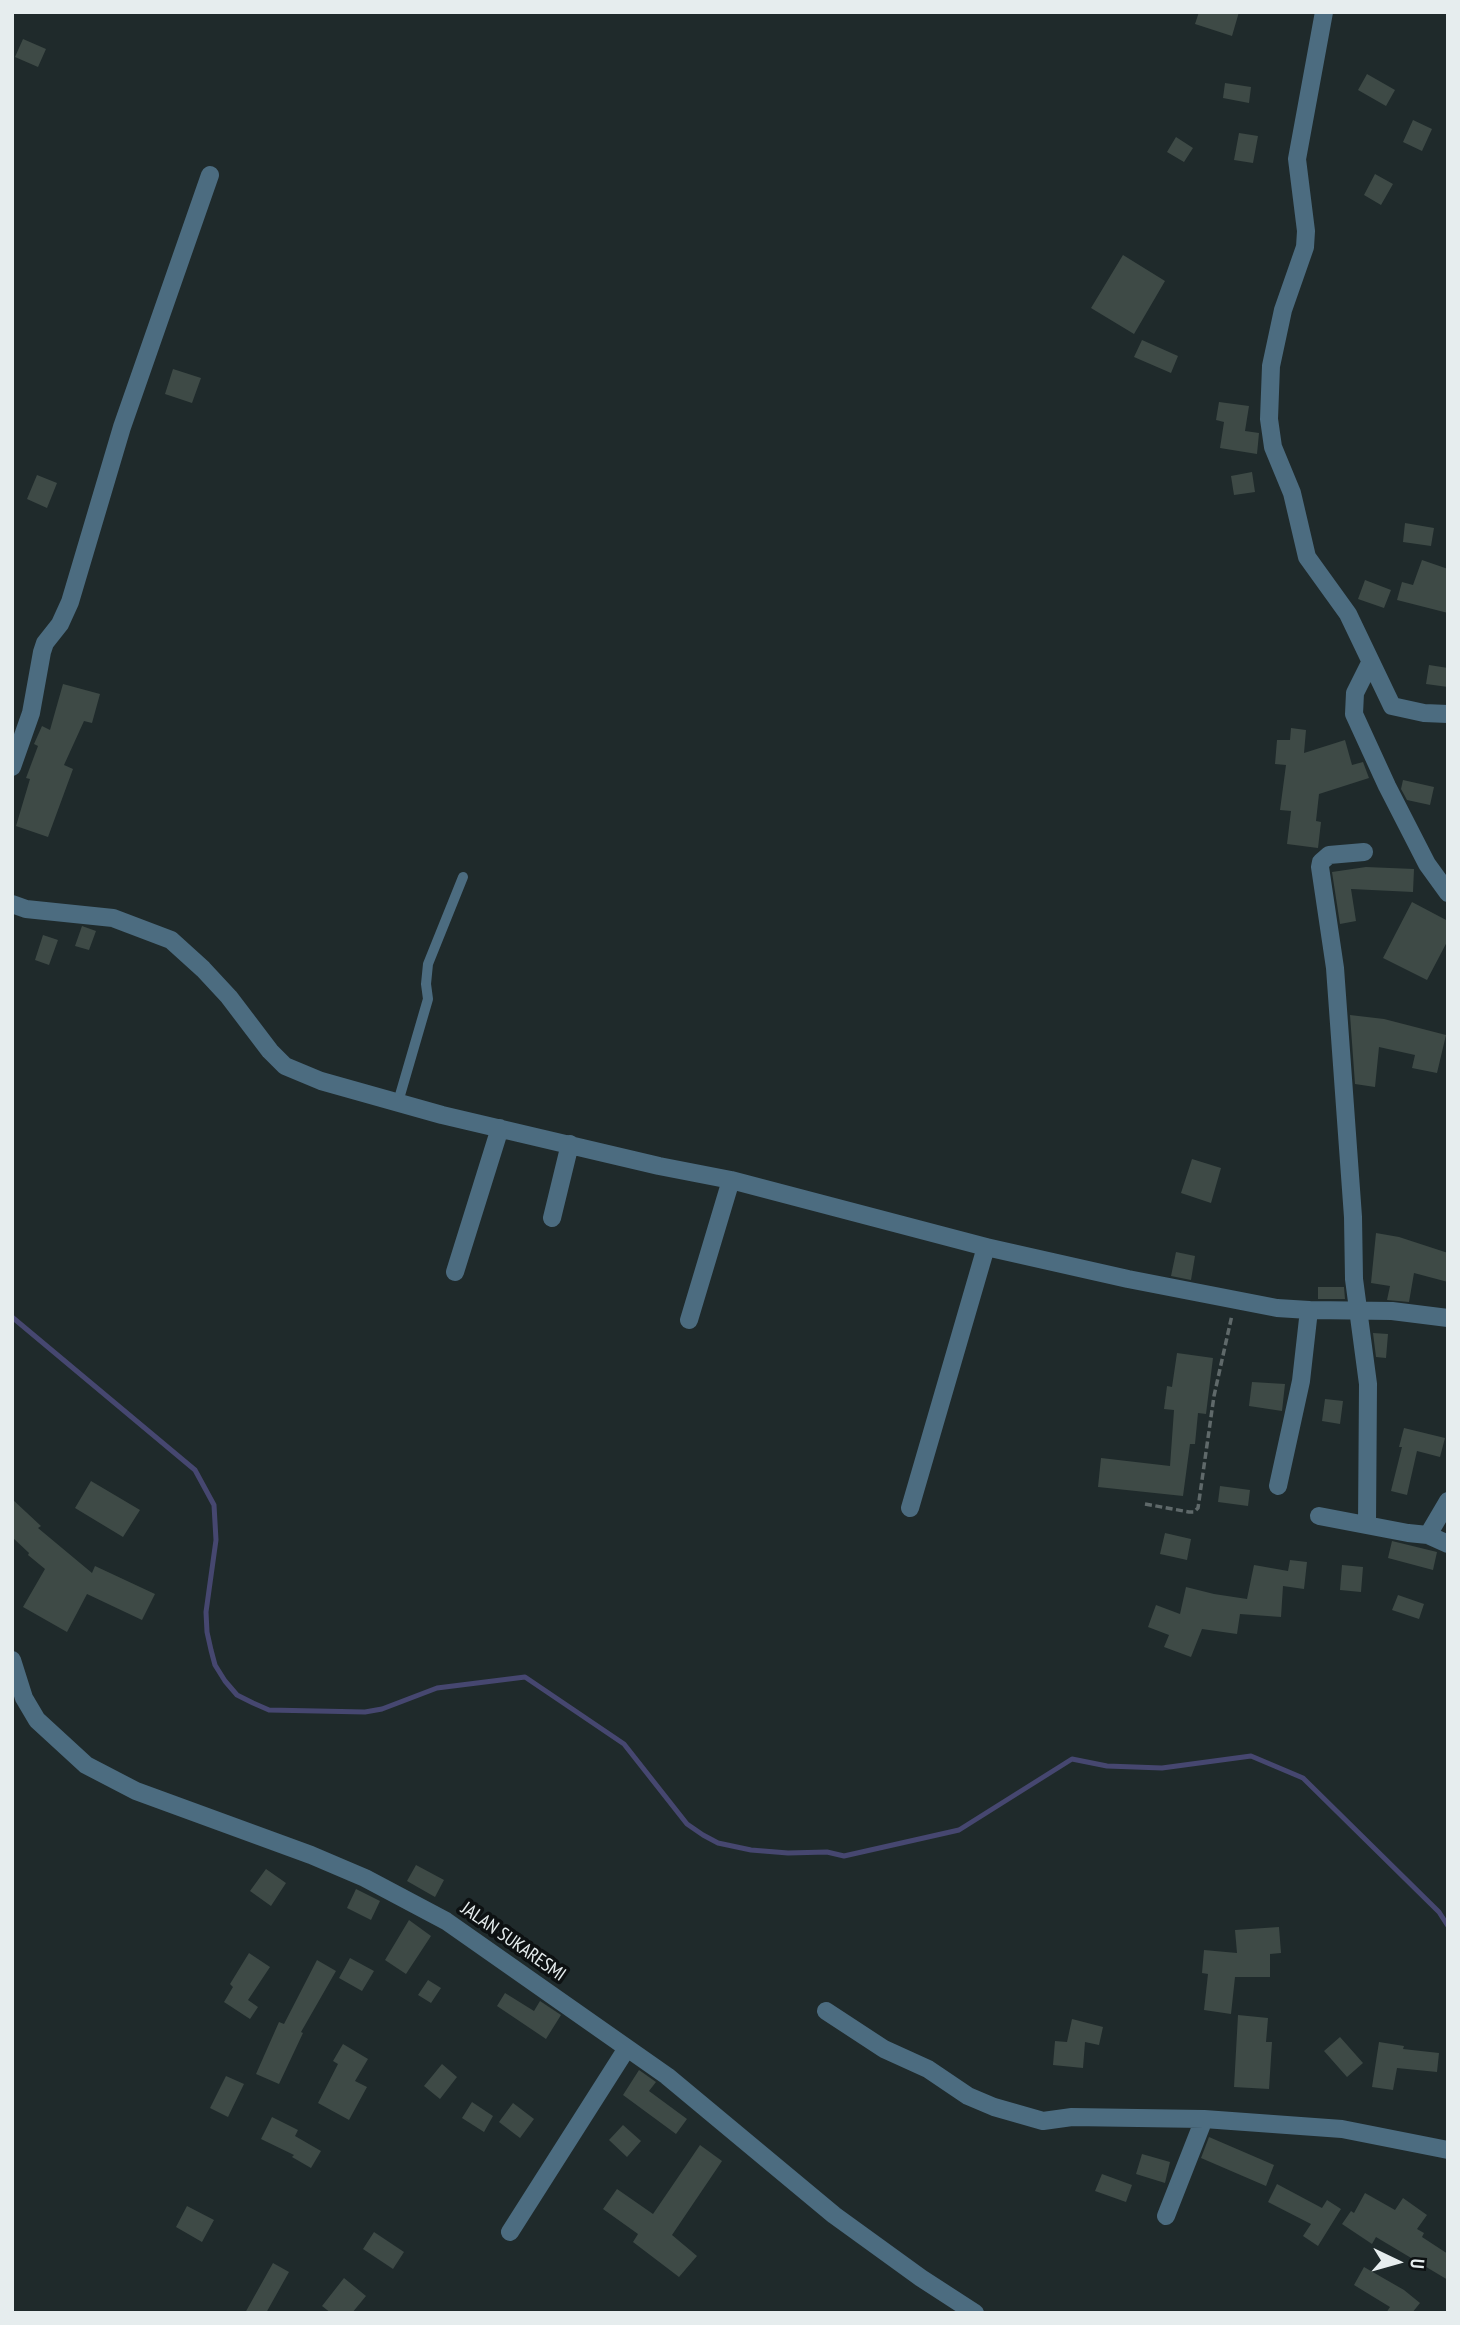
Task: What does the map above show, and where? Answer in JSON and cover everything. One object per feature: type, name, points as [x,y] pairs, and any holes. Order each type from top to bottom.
[{"type":"street","points":[[1324,12],[1297,159],[1306,231],[1305,247],[1275,340],[1271,366],[1269,419],[1273,447],[1292,493],[1307,557],[1345,607],[1392,706],[1424,713],[1448,714]]},
{"type":"street","points":[[12,767],[31,713],[42,652],[70,602],[122,427],[210,176]]},
{"type":"street","points":[[1370,663],[1356,693],[1354,713],[1427,864],[1448,893]]},
{"type":"street","points":[[1364,852],[1329,855],[1321,862],[1320,867],[1335,968],[1353,1217],[1354,1279],[1368,1384],[1367,1525]]},
{"type":"street","points":[[12,904],[26,909],[113,918],[171,940],[229,997],[270,1051],[285,1066],[321,1081],[500,1128],[659,1166],[731,1180],[986,1247],[1128,1279],[1278,1308],[1392,1311],[1448,1318]]},
{"type":"street","points":[[456,1272],[500,1128]]},
{"type":"street","points":[[552,1218],[570,1144]]},
{"type":"street","points":[[689,1320],[731,1180]]},
{"type":"street","points":[[910,1508],[986,1247]]},
{"type":"street","points":[[1278,1486],[1301,1381],[1309,1310]]},
{"type":"street","points":[[1428,1535],[1448,1501]]},
{"type":"street","points":[[1319,1516],[1428,1535],[1448,1544]]},
{"type":"street","name":"JALAN SUKARESMI","points":[[12,1660],[24,1698],[37,1720],[86,1765],[136,1791],[311,1855],[404,1898],[446,1921],[667,2077],[834,2215],[975,2313]]},
{"type":"street","points":[[826,2011],[884,2049],[928,2069],[968,2096],[1016,2115],[1043,2121],[1072,2117],[1204,2119],[1342,2129],[1448,2150]]},
{"type":"street","points":[[510,2232],[627,2048]]},
{"type":"street","points":[[1166,2216],[1204,2119]]},
{"type":"lane","points":[[398,1102],[428,999],[428,964],[463,877]]},
{"type":"path","points":[[1145,1504],[1189,1512],[1198,1508],[1214,1396],[1235,1299]]},
{"type":"building","points":[[1199,12],[1239,12],[1232,36],[1195,24]]},
{"type":"building","points":[[23,39],[46,49],[38,67],[15,57]]},
{"type":"building","points":[[1367,74],[1395,90],[1386,106],[1358,90]]},
{"type":"building","points":[[1225,83],[1251,87],[1249,103],[1223,98]]},
{"type":"building","points":[[1413,120],[1432,129],[1422,151],[1403,142]]},
{"type":"building","points":[[1239,133],[1258,136],[1253,163],[1234,160]]},
{"type":"building","points":[[1176,137],[1193,148],[1184,162],[1167,152]]},
{"type":"building","points":[[1375,174],[1393,184],[1381,205],[1364,195]]},
{"type":"building","points":[[1123,255],[1165,281],[1134,334],[1091,308]]},
{"type":"building","points":[[1142,340],[1178,356],[1171,373],[1134,357]]},
{"type":"building","points":[[173,369],[201,378],[192,403],[165,394]]},
{"type":"building","points":[[1219,402],[1249,406],[1245,431],[1259,433],[1257,454],[1220,448],[1224,422],[1216,420]]},
{"type":"building","points":[[1252,472],[1255,492],[1234,495],[1231,476]]},
{"type":"building","points":[[37,475],[57,483],[47,508],[27,499]]},
{"type":"building","points":[[1405,523],[1434,528],[1431,546],[1403,542]]},
{"type":"building","points":[[1422,560],[1448,569],[1448,613],[1397,600],[1402,582],[1413,585]]},
{"type":"building","points":[[1365,580],[1391,590],[1384,608],[1358,599]]},
{"type":"building","points":[[1429,665],[1448,668],[1448,687],[1426,684]]},
{"type":"building","points":[[63,684],[100,694],[92,723],[84,721],[64,765],[73,769],[48,837],[16,826],[30,779],[26,778],[38,746],[34,744],[42,726],[50,730]]},
{"type":"building","points":[[1291,728],[1306,730],[1304,753],[1345,740],[1352,765],[1363,762],[1369,778],[1319,794],[1316,821],[1321,822],[1318,848],[1287,844],[1291,811],[1280,810],[1286,765],[1275,764],[1277,740],[1290,740]]},
{"type":"building","points":[[1403,780],[1434,787],[1430,805],[1407,800],[1401,789]]},
{"type":"building","points":[[1366,867],[1414,869],[1413,892],[1351,889],[1356,921],[1340,924],[1332,872]]},
{"type":"building","points":[[1412,902],[1448,921],[1448,940],[1427,980],[1383,958]]},
{"type":"building","points":[[82,926],[96,931],[89,950],[75,946]]},
{"type":"building","points":[[43,935],[58,940],[49,965],[35,960]]},
{"type":"building","points":[[1350,1015],[1384,1019],[1446,1035],[1437,1073],[1412,1068],[1415,1055],[1379,1047],[1375,1087],[1355,1084]]},
{"type":"building","points":[[1192,1159],[1221,1168],[1211,1203],[1181,1193]]},
{"type":"building","points":[[1376,1233],[1399,1237],[1448,1253],[1448,1282],[1414,1273],[1409,1302],[1387,1300],[1390,1286],[1371,1283]]},
{"type":"building","points":[[1176,1252],[1195,1256],[1191,1280],[1171,1276]]},
{"type":"building","points":[[1318,1287],[1344,1287],[1345,1299],[1318,1299]]},
{"type":"building","points":[[1373,1333],[1388,1334],[1386,1358],[1376,1357]]},
{"type":"building","points":[[1177,1353],[1213,1358],[1206,1414],[1198,1413],[1195,1444],[1190,1444],[1183,1496],[1098,1487],[1101,1458],[1170,1466],[1174,1410],[1164,1409],[1167,1386],[1172,1387]]},
{"type":"building","points":[[1252,1382],[1285,1384],[1282,1411],[1249,1406]]},
{"type":"building","points":[[1325,1399],[1343,1401],[1340,1424],[1322,1421]]},
{"type":"building","points":[[1404,1428],[1445,1438],[1440,1457],[1417,1451],[1407,1495],[1391,1491]]},
{"type":"building","points":[[91,1481],[140,1510],[123,1537],[75,1508]]},
{"type":"building","points":[[1220,1486],[1250,1490],[1248,1506],[1218,1502]]},
{"type":"building","points":[[12,1499],[41,1526],[38,1528],[92,1573],[95,1566],[155,1594],[142,1620],[87,1594],[67,1632],[23,1607],[45,1569],[12,1537]]},
{"type":"building","points":[[1165,1533],[1191,1539],[1187,1560],[1160,1554]]},
{"type":"building","points":[[1392,1541],[1437,1552],[1433,1570],[1388,1558]]},
{"type":"building","points":[[1290,1560],[1307,1562],[1304,1589],[1283,1586],[1281,1617],[1240,1614],[1237,1634],[1202,1629],[1191,1657],[1164,1647],[1169,1635],[1148,1627],[1156,1605],[1180,1614],[1186,1587],[1247,1599],[1254,1565],[1288,1571]]},
{"type":"building","points":[[1342,1565],[1363,1567],[1361,1592],[1340,1590]]},
{"type":"building","points":[[1398,1595],[1424,1604],[1419,1619],[1392,1610]]},
{"type":"building","points":[[416,1865],[444,1880],[435,1897],[407,1881]]},
{"type":"building","points":[[266,1869],[286,1883],[271,1906],[250,1891]]},
{"type":"building","points":[[356,1889],[380,1901],[371,1920],[347,1908]]},
{"type":"building","points":[[409,1920],[431,1936],[406,1974],[385,1960]]},
{"type":"building","points":[[1279,1927],[1281,1953],[1270,1954],[1270,1977],[1235,1977],[1231,2014],[1204,2010],[1208,1974],[1202,1973],[1204,1950],[1237,1953],[1235,1930]]},
{"type":"building","points":[[249,1953],[270,1967],[248,2000],[258,2007],[250,2019],[224,2002],[233,1987],[230,1984]]},
{"type":"building","points":[[350,1958],[374,1971],[362,1991],[339,1978]]},
{"type":"building","points":[[317,1960],[336,1971],[301,2032],[303,2033],[279,2084],[256,2074],[279,2022],[284,2024]]},
{"type":"building","points":[[428,1980],[441,1988],[431,2003],[418,1995]]},
{"type":"building","points":[[505,1993],[534,2011],[540,2001],[561,2015],[546,2039],[497,2006]]},
{"type":"building","points":[[1238,2015],[1268,2018],[1266,2042],[1272,2042],[1269,2089],[1234,2087]]},
{"type":"building","points":[[1072,2019],[1103,2027],[1099,2045],[1085,2042],[1083,2068],[1053,2065],[1055,2041],[1067,2042]]},
{"type":"building","points":[[1340,2037],[1363,2063],[1347,2077],[1324,2051]]},
{"type":"building","points":[[1379,2042],[1404,2046],[1403,2049],[1439,2053],[1437,2072],[1397,2068],[1393,2090],[1372,2087]]},
{"type":"building","points":[[343,2044],[368,2059],[355,2081],[367,2087],[349,2120],[318,2103],[338,2064],[333,2061]]},
{"type":"building","points":[[442,2064],[457,2077],[440,2099],[424,2086]]},
{"type":"building","points":[[639,2070],[656,2082],[649,2091],[687,2119],[676,2134],[623,2095]]},
{"type":"building","points":[[226,2076],[244,2084],[228,2117],[210,2108]]},
{"type":"building","points":[[472,2102],[493,2116],[484,2132],[462,2118]]},
{"type":"building","points":[[513,2103],[534,2119],[520,2138],[499,2122]]},
{"type":"building","points":[[272,2117],[298,2130],[295,2136],[321,2151],[311,2168],[292,2157],[294,2155],[261,2139]]},
{"type":"building","points":[[623,2125],[641,2141],[627,2157],[609,2140]]},
{"type":"building","points":[[1209,2137],[1274,2165],[1266,2186],[1201,2158]]},
{"type":"building","points":[[700,2145],[722,2161],[672,2235],[697,2256],[679,2277],[633,2242],[638,2234],[603,2209],[617,2189],[653,2214]]},
{"type":"building","points":[[1142,2154],[1170,2162],[1165,2183],[1136,2174]]},
{"type":"building","points":[[1102,2174],[1132,2185],[1126,2202],[1095,2191]]},
{"type":"building","points":[[1277,2184],[1322,2208],[1327,2200],[1341,2209],[1318,2246],[1303,2236],[1311,2224],[1268,2202]]},
{"type":"building","points":[[1365,2193],[1395,2210],[1403,2198],[1427,2215],[1417,2229],[1424,2233],[1422,2237],[1448,2254],[1448,2280],[1376,2237],[1372,2244],[1342,2224],[1351,2211],[1354,2213]]},
{"type":"building","points":[[187,2206],[214,2220],[202,2242],[176,2227]]},
{"type":"building","points":[[374,2232],[404,2252],[393,2269],[363,2249]]},
{"type":"building","points":[[273,2263],[289,2272],[266,2313],[245,2313]]},
{"type":"building","points":[[1364,2267],[1404,2290],[1420,2303],[1412,2313],[1386,2313],[1390,2307],[1354,2285]]},
{"type":"building","points":[[344,2278],[366,2296],[352,2313],[331,2313],[322,2306]]},
{"type":"waterway","points":[[12,1317],[195,1470],[214,1505],[216,1540],[206,1612],[207,1632],[215,1665],[237,1695],[269,1710],[365,1712],[382,1709],[437,1688],[525,1677],[624,1744],[687,1824],[703,1835],[718,1843],[751,1850],[827,1852],[844,1856],[959,1830],[1072,1759],[1107,1766],[1162,1768],[1251,1756],[1303,1778],[1439,1912],[1448,1926]]}]
